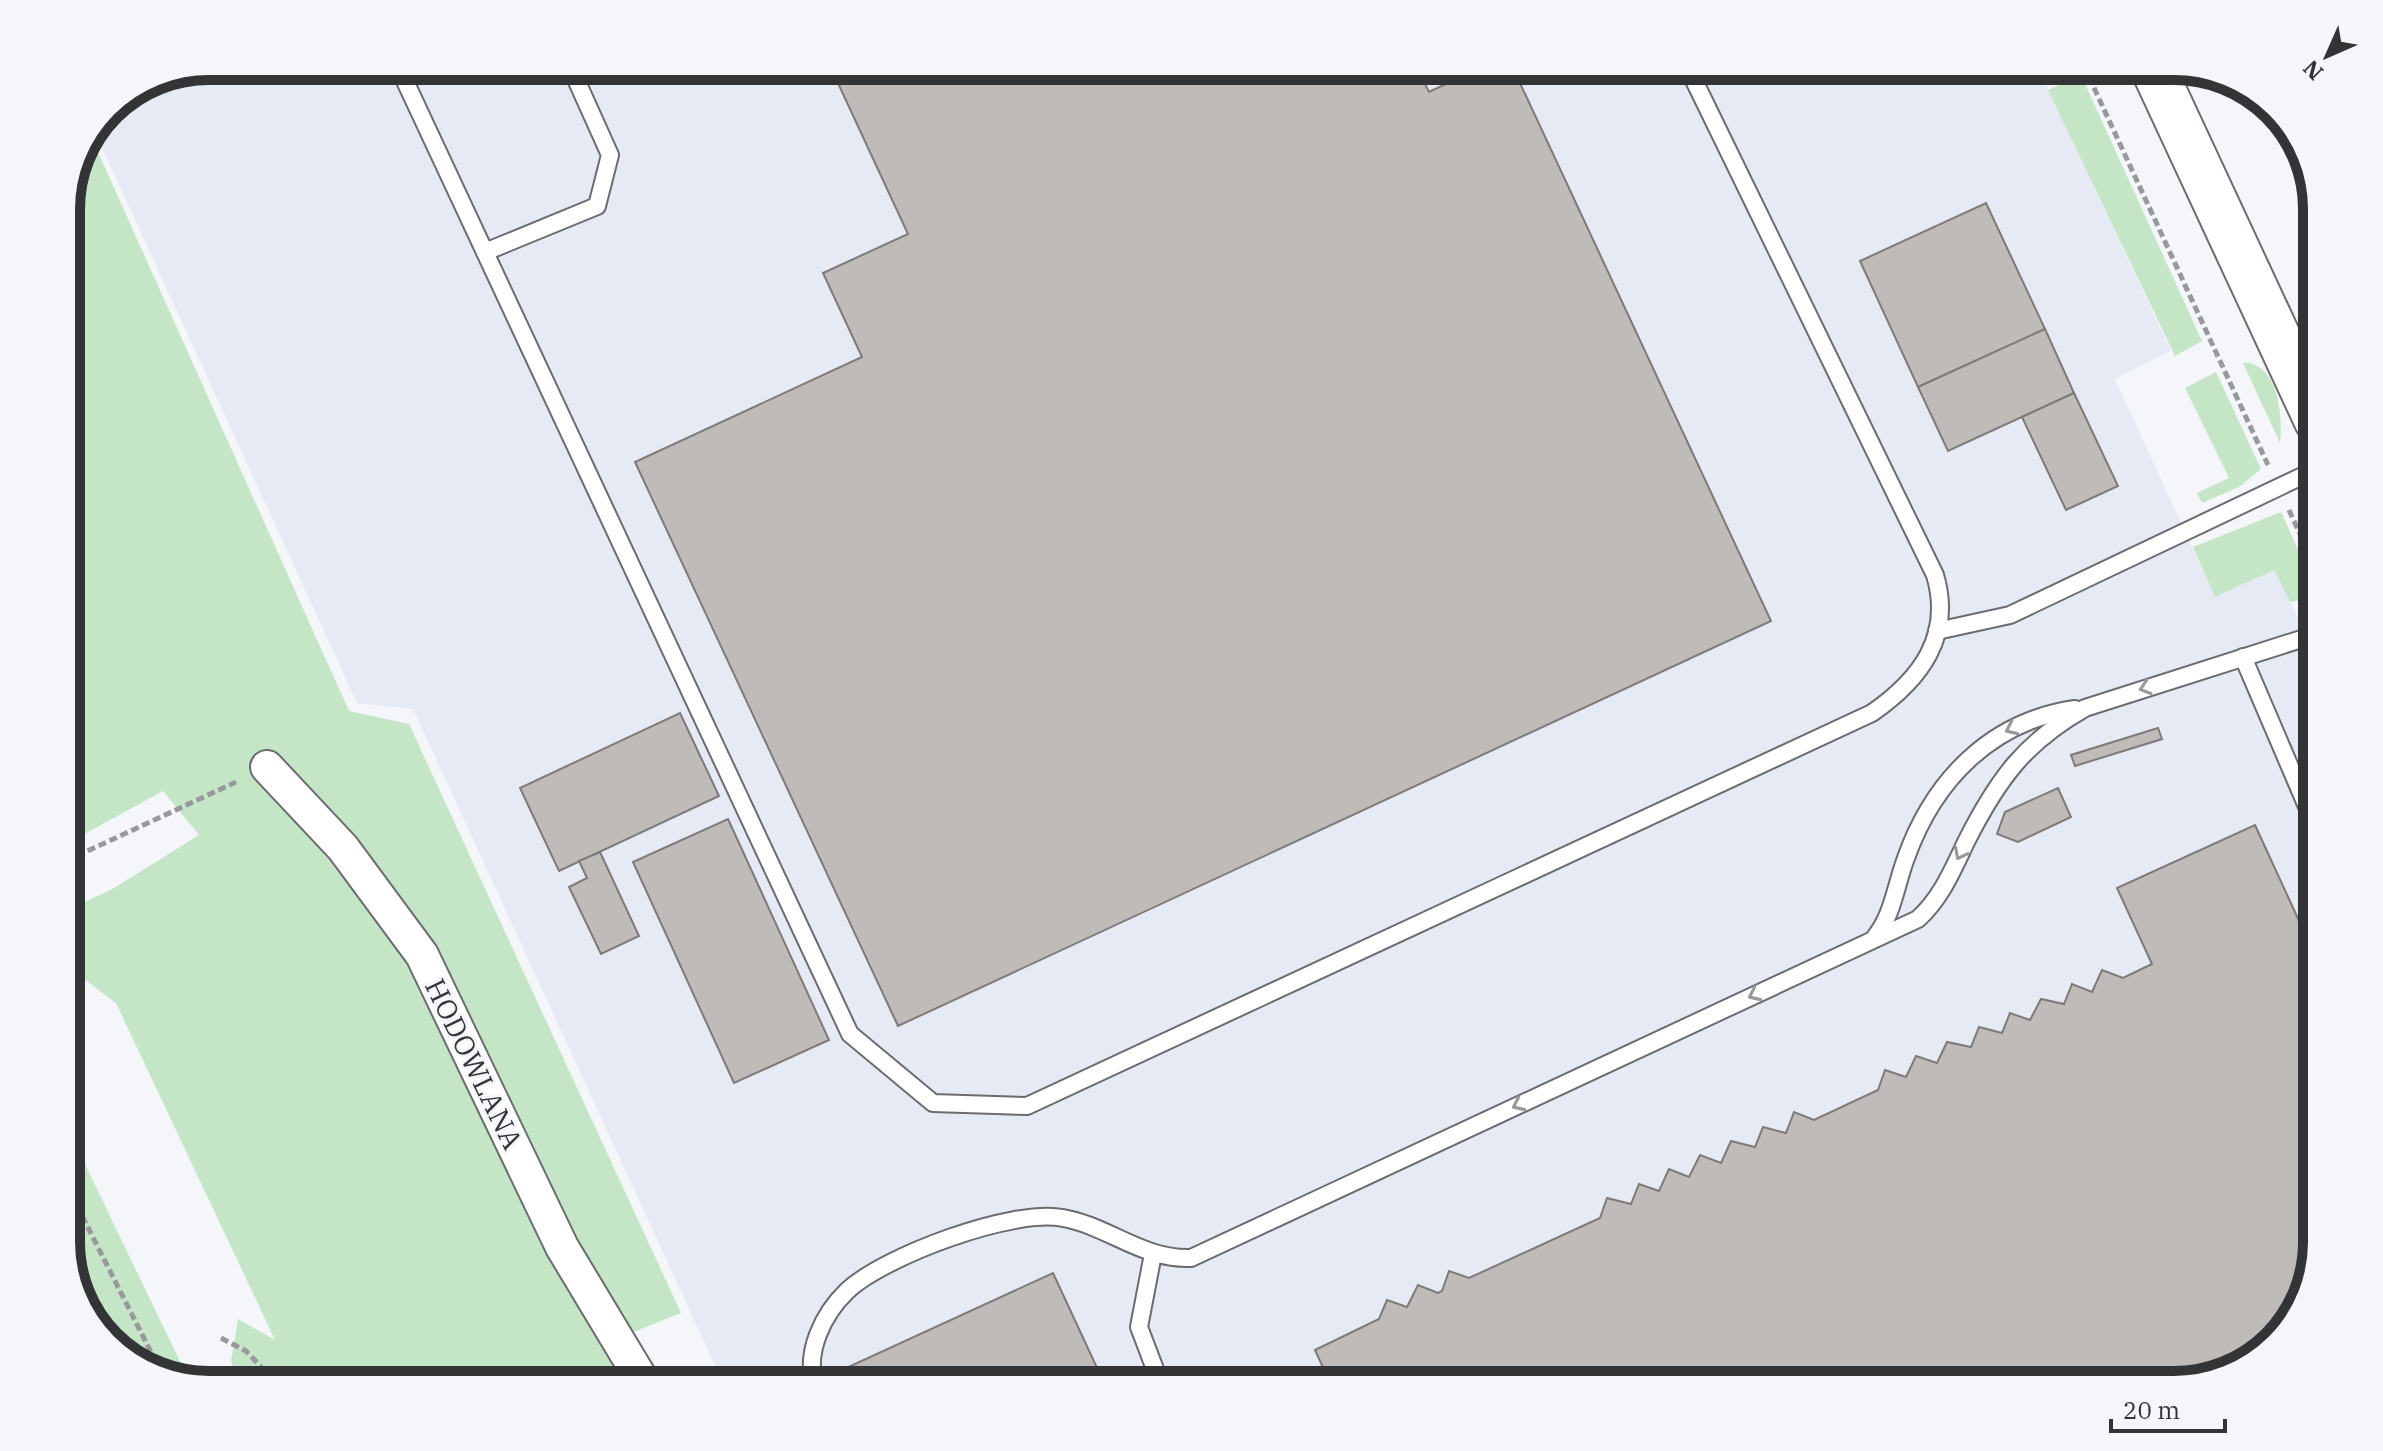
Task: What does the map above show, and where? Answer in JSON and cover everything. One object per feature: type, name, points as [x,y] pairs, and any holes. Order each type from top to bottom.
[{"type":"street","points":[[2159,80],[2303,391]]},
{"type":"street","name":"HODOWLANA","points":[[267,767],[343,848],[422,955],[562,1247],[637,1371]]},
{"type":"lane","points":[[405,80],[850,1034],[933,1103],[1027,1106],[1872,713],[1898,695],[1915,676],[1935,642],[1942,599],[1935,575],[1694,80]]},
{"type":"lane","points":[[485,252],[597,206],[610,155],[576,80]]},
{"type":"lane","points":[[1937,631],[2010,615],[2303,476]]},
{"type":"lane","points":[[1872,940],[1889,915],[1906,856],[1936,796],[1967,758],[1996,736],[2042,714],[2085,708],[2303,638]]},
{"type":"lane","points":[[2243,657],[2303,797]]},
{"type":"lane","points":[[814,1371],[816,1339],[845,1293],[860,1280],[932,1245],[994,1221],[1064,1218],[1153,1254],[1191,1258],[1918,919],[1936,902],[1999,782],[2021,754],[2050,728],[2085,708]]},
{"type":"lane","points":[[1153,1254],[1139,1327],[1156,1371]]},
{"type":"path","points":[[2090,80],[2303,540]]},
{"type":"path","points":[[80,854],[267,767]]},
{"type":"path","points":[[80,1212],[154,1358]]},
{"type":"path","points":[[221,1338],[246,1351],[265,1371]]},
{"type":"shaded area","points":[[209,80],[2044,80],[2171,351],[2115,379],[2215,597],[2274,570],[2303,627],[2303,1242],[2299,1275],[2286,1306],[2265,1333],[2238,1354],[2191,1370],[718,1371],[413,709],[357,703],[99,142],[124,112],[145,97],[168,87]]},
{"type":"green space","points":[[2070,80],[2083,80],[2202,341],[2175,356],[2048,90]]},
{"type":"green space","points":[[96,148],[349,711],[409,724],[681,1313],[601,1345],[617,1371],[234,1371],[231,1361],[238,1319],[275,1340],[116,1003],[80,975],[80,904],[114,888],[199,835],[163,791],[80,836],[80,201],[84,176]]},
{"type":"green space","points":[[2243,363],[2255,365],[2271,381],[2279,406],[2280,443]]},
{"type":"green space","points":[[2216,372],[2261,469],[2239,487],[2202,503],[2197,493],[2229,478],[2185,388]]},
{"type":"green space","points":[[2281,512],[2303,561],[2303,597],[2290,602],[2274,570],[2215,597],[2193,547]]},
{"type":"green space","points":[[80,1154],[183,1368],[145,1354],[124,1339],[93,1299],[82,1267],[80,1250]]},
{"type":"building","points":[[836,80],[1423,80],[1429,92],[1454,80],[1519,80],[1771,621],[898,1026],[635,462],[862,357],[823,273],[908,234]]},
{"type":"building","points":[[1986,203],[2045,329],[1918,387],[1860,261]]},
{"type":"building","points":[[2045,329],[2074,393],[1948,451],[1918,387]]},
{"type":"building","points":[[2074,393],[2118,486],[2066,510],[2022,417]]},
{"type":"building","points":[[680,713],[719,796],[559,871],[520,788]]},
{"type":"building","points":[[2158,728],[2162,739],[2075,766],[2071,755]]},
{"type":"building","points":[[2058,788],[2071,817],[2018,842],[1997,834],[2005,812]]},
{"type":"building","points":[[728,819],[829,1040],[734,1083],[633,862]]},
{"type":"building","points":[[2255,825],[2303,930],[2302,1259],[2286,1306],[2265,1333],[2238,1354],[2207,1367],[2174,1371],[1325,1371],[1315,1350],[1379,1319],[1387,1300],[1407,1307],[1418,1285],[1438,1293],[1442,1291],[1449,1271],[1469,1278],[1600,1218],[1607,1198],[1631,1204],[1639,1184],[1659,1191],[1669,1169],[1689,1177],[1700,1155],[1721,1163],[1731,1141],[1755,1147],[1763,1127],[1786,1133],[1794,1112],[1814,1120],[1878,1090],[1885,1070],[1906,1077],[1916,1056],[1937,1063],[1947,1042],[1971,1047],[1979,1027],[2002,1033],[2010,1013],[2030,1020],[2041,999],[2064,1004],[2072,984],[2092,992],[2102,970],[2123,978],[2152,964],[2117,888]]},
{"type":"building","points":[[600,852],[639,936],[601,954],[569,887],[587,878],[579,861]]},
{"type":"building","points":[[1053,1273],[1098,1371],[845,1371]]}]
